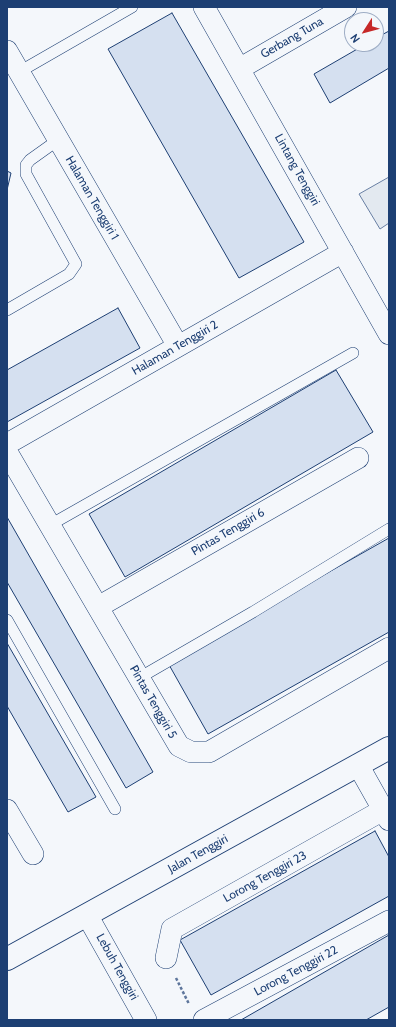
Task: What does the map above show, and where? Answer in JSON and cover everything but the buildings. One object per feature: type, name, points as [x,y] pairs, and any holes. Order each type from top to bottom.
[{"type":"street","name":"Lintang Tenggiri","points":[[204,7],[389,334]]},
{"type":"street","name":"Gerbang Tuna","points":[[239,69],[346,7]]},
{"type":"street","name":"Halaman Tenggiri 1","points":[[7,51],[178,346]]},
{"type":"street","name":"Halaman Tenggiri 2","points":[[7,444],[343,252]]},
{"type":"street","name":"Pintas Tenggiri 5","points":[[7,452],[179,746],[191,752],[209,752],[389,648]]},
{"type":"street","name":"Pintas Tenggiri 6","points":[[98,607],[358,458]]},
{"type":"street","name":"Jalan Tenggiri","points":[[7,959],[389,748]]},
{"type":"street","points":[[358,765],[386,815]]},
{"type":"street","points":[[7,810],[32,854]]},
{"type":"street","name":"Lorong Tenggiri 23","points":[[166,958],[172,929],[386,815]]},
{"type":"street","name":"Lebuh Tenggiri","points":[[87,915],[146,1020]]},
{"type":"street","name":"Lorong Tenggiri 22","points":[[197,1013],[389,921]]},
{"type":"lane","points":[[19,72],[132,7]]},
{"type":"lane","points":[[7,310],[69,274],[76,264],[26,174],[26,165],[30,160],[58,140]]},
{"type":"lane","points":[[50,524],[352,353]]},
{"type":"lane","points":[[139,678],[253,612],[389,529]]},
{"type":"lane","points":[[7,620],[115,809]]},
{"type":"path","points":[[166,958],[197,1013]]},
{"type":"shaded area","points":[[389,177],[389,223],[380,229],[359,194]]}]
